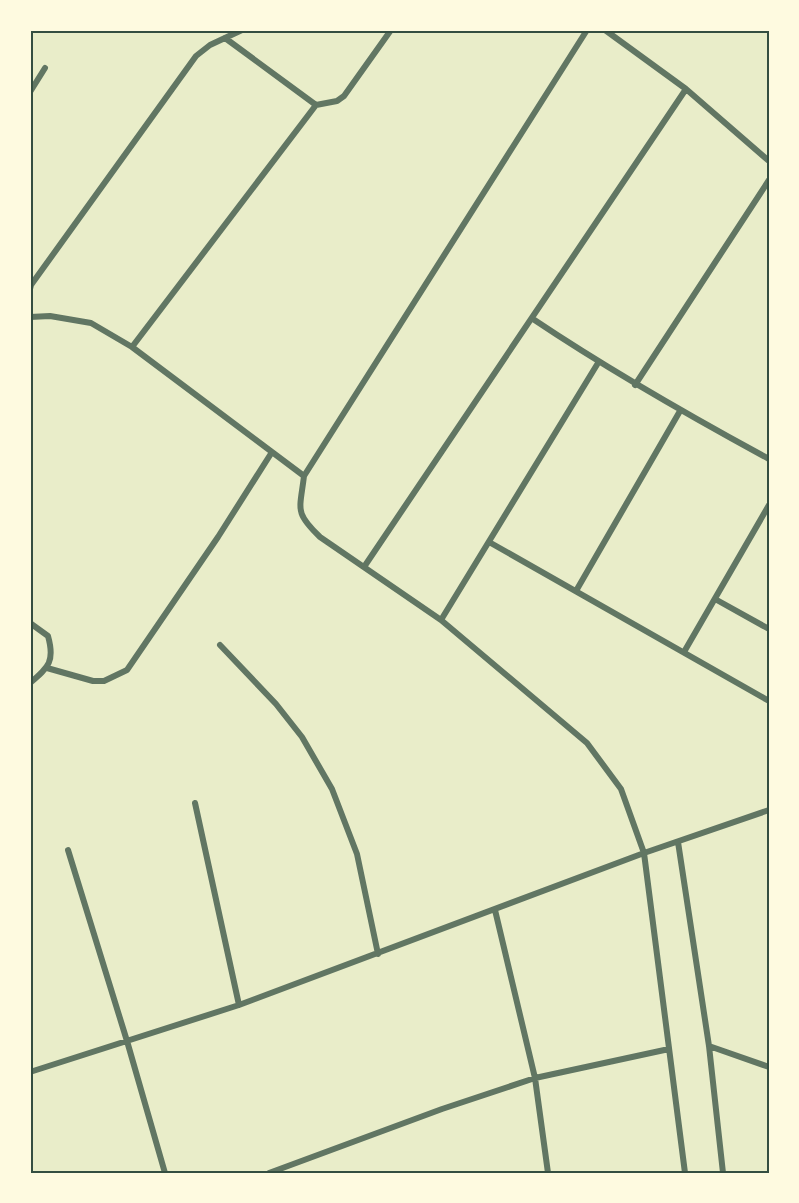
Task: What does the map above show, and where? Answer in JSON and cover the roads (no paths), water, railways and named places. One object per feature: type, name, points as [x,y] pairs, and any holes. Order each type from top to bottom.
[{"type":"street","points":[[30,289],[196,56],[210,45],[242,30]]},
{"type":"street","points":[[132,347],[316,105],[337,101],[344,96],[391,30]]},
{"type":"street","points":[[587,30],[304,476],[301,515],[320,537],[441,620],[587,742],[621,789],[644,853],[685,1173]]},
{"type":"street","points":[[605,30],[686,89],[769,160]]},
{"type":"street","points":[[225,38],[316,105]]},
{"type":"street","points":[[30,92],[45,68]]},
{"type":"street","points":[[364,567],[686,89]]},
{"type":"street","points":[[635,385],[769,180]]},
{"type":"street","points":[[30,317],[50,316],[91,323],[132,347],[304,476]]},
{"type":"street","points":[[532,319],[635,385],[769,459]]},
{"type":"street","points":[[441,620],[598,363]]},
{"type":"street","points":[[576,591],[680,411]]},
{"type":"street","points":[[47,668],[93,681],[104,681],[127,670],[218,537],[272,452]]},
{"type":"street","points":[[684,652],[769,505]]},
{"type":"street","points":[[489,542],[769,701]]},
{"type":"street","points":[[715,599],[769,628]]},
{"type":"street","points":[[30,623],[48,636],[52,655],[47,668],[30,683]]},
{"type":"street","points":[[220,645],[276,704],[302,737],[332,789],[357,854],[378,954]]},
{"type":"street","points":[[195,803],[239,1005]]},
{"type":"street","points":[[30,1072],[239,1005],[644,853],[769,810]]},
{"type":"street","points":[[678,842],[709,1047],[723,1173]]},
{"type":"street","points":[[68,850],[165,1173]]},
{"type":"street","points":[[495,910],[535,1078],[548,1173]]},
{"type":"street","points":[[709,1047],[769,1067]]},
{"type":"street","points":[[269,1173],[442,1108],[535,1078],[669,1049]]}]
